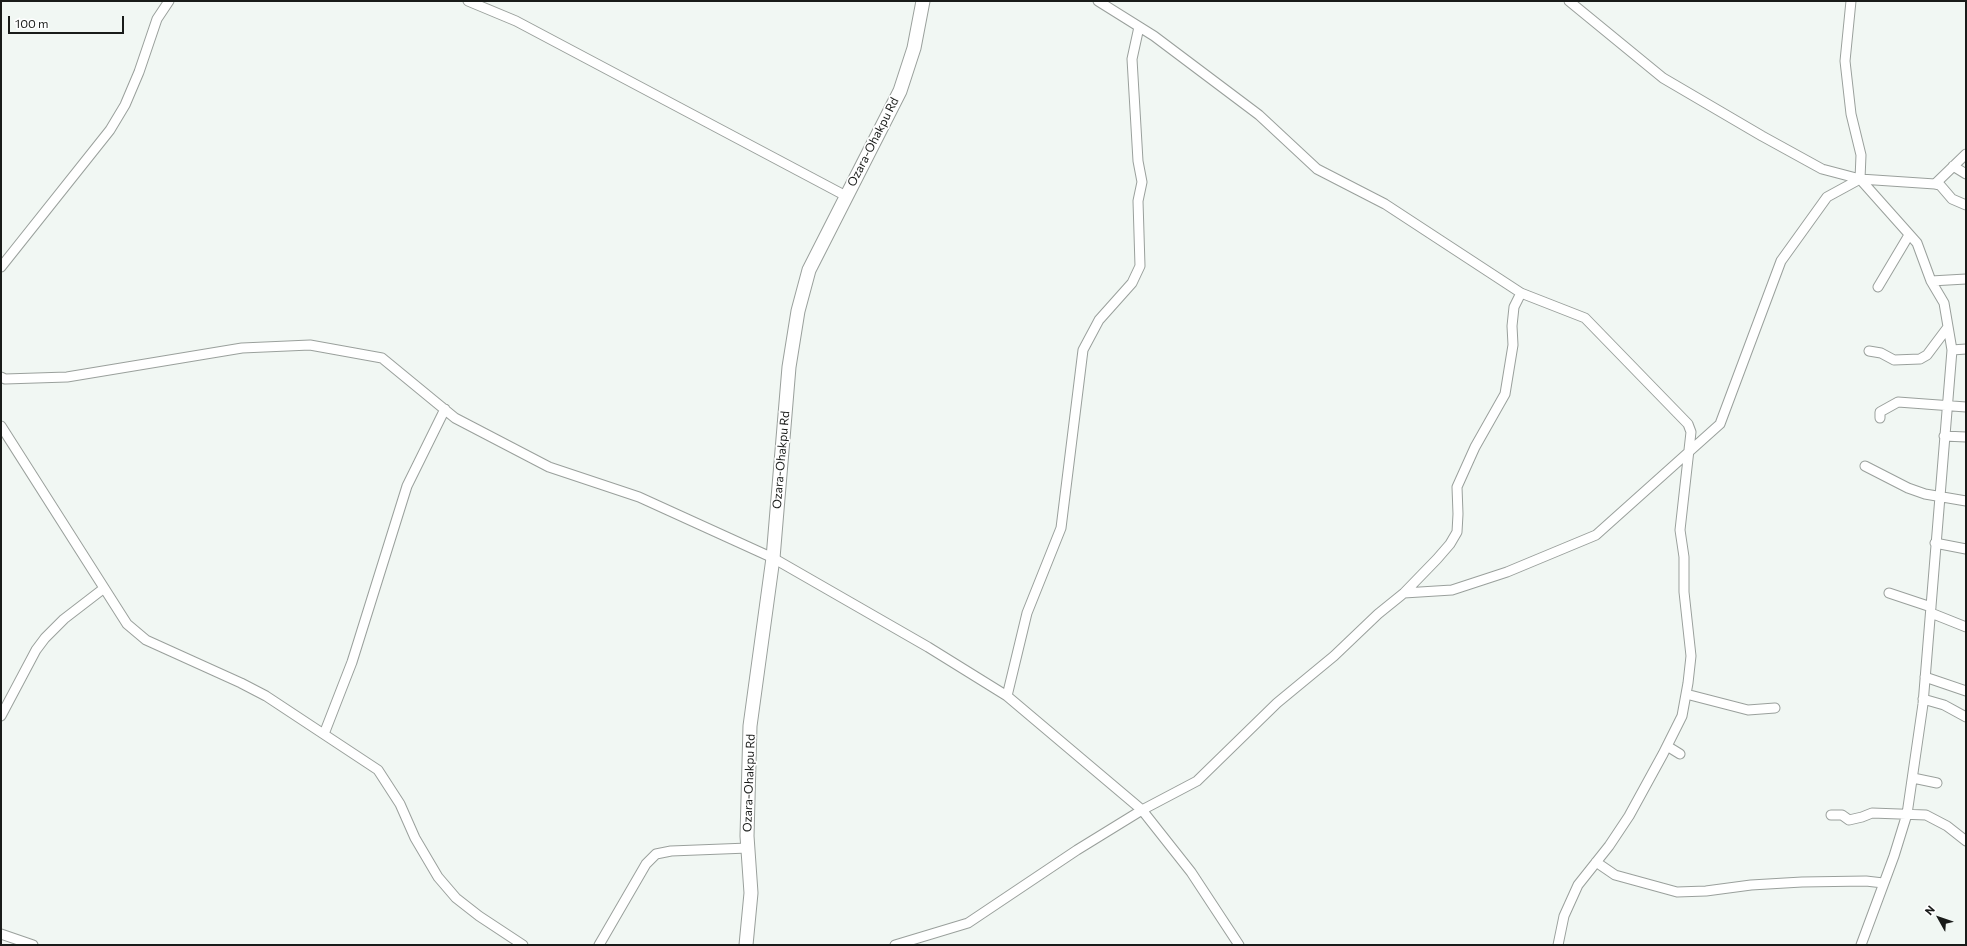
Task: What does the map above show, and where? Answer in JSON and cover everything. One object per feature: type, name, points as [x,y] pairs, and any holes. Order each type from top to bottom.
[{"type":"main road","name":"Ozara-Ohakpu Rd","points":[[746,945],[751,893],[748,848],[750,726],[773,558],[789,367],[798,311],[810,270],[900,91],[914,48],[923,1]]},
{"type":"street","points":[[1,267],[110,130],[125,105],[134,85],[156,19],[169,1]]},
{"type":"street","points":[[468,1],[516,21],[846,196]]},
{"type":"street","points":[[1098,1],[1154,36],[1259,115],[1317,169],[1385,204],[1521,293],[1585,318],[1688,424],[1690,432],[1680,530],[1684,557],[1684,592],[1690,656],[1682,716],[1668,746],[1629,816],[1578,884],[1564,916],[1558,945]]},
{"type":"street","points":[[1569,1],[1663,78],[1822,169],[1860,179],[1940,185],[1952,199],[1966,205]]},
{"type":"street","points":[[1851,1],[1846,61],[1851,114],[1861,155],[1860,179],[1917,243],[1931,281],[1944,303],[1952,350],[1935,543],[1924,699],[1913,778],[1907,814],[1894,856],[1861,945]]},
{"type":"street","points":[[1007,696],[1027,613],[1061,528],[1083,350],[1099,320],[1132,283],[1140,266],[1138,201],[1142,182],[1138,161],[1132,59],[1139,26]]},
{"type":"street","points":[[1935,184],[1966,154]]},
{"type":"street","points":[[1953,166],[1966,174]]},
{"type":"street","points":[[1404,593],[1452,590],[1507,572],[1596,535],[1720,424],[1781,261],[1827,197],[1860,179]]},
{"type":"street","points":[[1878,287],[1909,235]]},
{"type":"street","points":[[1931,281],[1966,279]]},
{"type":"street","points":[[895,945],[968,923],[1077,850],[1142,810],[1197,781],[1277,703],[1334,656],[1378,614],[1404,593],[1450,544],[1457,532],[1457,487],[1475,447],[1505,394],[1513,345],[1512,326],[1514,307],[1521,293]]},
{"type":"street","points":[[1869,351],[1881,353],[1894,360],[1920,359],[1927,355],[1948,327]]},
{"type":"street","points":[[1,377],[5,379],[67,377],[242,348],[310,344],[382,358],[455,418],[549,467],[639,497],[773,558],[928,646],[1007,696],[1142,810],[1191,872],[1239,945]]},
{"type":"street","points":[[1952,350],[1966,349]]},
{"type":"street","points":[[1880,418],[1880,412],[1898,402],[1966,407]]},
{"type":"street","points":[[324,734],[352,662],[407,486],[445,409]]},
{"type":"street","points":[[1,426],[103,589],[127,624],[146,640],[241,683],[266,696],[378,770],[400,804],[415,838],[438,877],[456,898],[522,945]]},
{"type":"street","points":[[1944,436],[1966,437]]},
{"type":"street","points":[[1865,466],[1908,488],[1925,494],[1966,501]]},
{"type":"street","points":[[1935,543],[1966,549]]},
{"type":"street","points":[[1,716],[36,650],[45,638],[64,619],[103,589]]},
{"type":"street","points":[[1889,593],[1931,610],[1966,627]]},
{"type":"street","points":[[1925,677],[1966,691]]},
{"type":"street","points":[[1686,694],[1748,710],[1775,708]]},
{"type":"street","points":[[1924,699],[1944,705],[1966,717]]},
{"type":"street","points":[[1668,746],[1680,754]]},
{"type":"street","points":[[1913,778],[1936,783]]},
{"type":"street","points":[[1831,815],[1842,815],[1849,820],[1872,813],[1926,815],[1935,819],[1966,841]]},
{"type":"street","points":[[599,945],[646,864],[656,854],[671,851],[748,848]]},
{"type":"street","points":[[1596,862],[1615,875],[1677,892],[1706,892],[1751,885],[1802,882],[1866,881],[1883,883]]},
{"type":"street","points":[[1,934],[33,945]]}]
